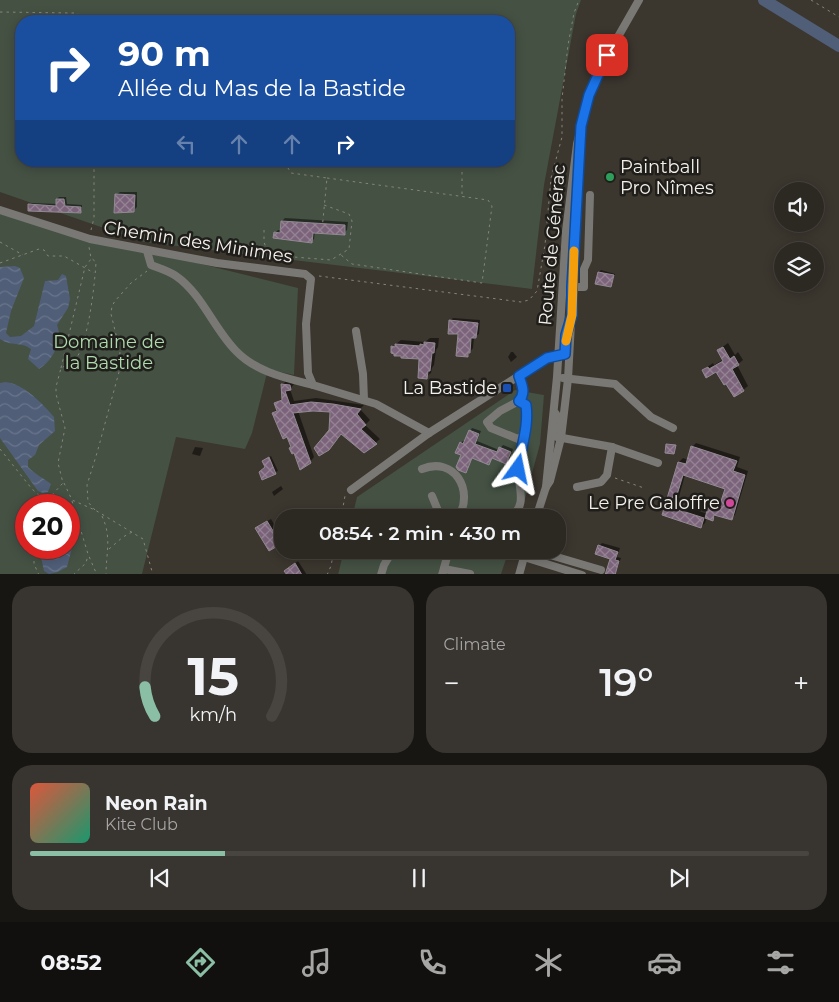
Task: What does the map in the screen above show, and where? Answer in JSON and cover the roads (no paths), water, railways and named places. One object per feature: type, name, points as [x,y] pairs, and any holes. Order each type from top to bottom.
[{"type":"street","name":"Route de Générac","points":[[539,509],[546,487],[553,409],[563,378],[572,315],[566,287],[564,250],[571,182],[581,126],[589,95],[599,70],[639,0]]},
{"type":"street","name":"Route de Générac","points":[[546,487],[550,481],[564,419],[562,354],[566,287],[581,126]]},
{"type":"street","points":[[566,287],[584,287],[584,269],[588,260],[590,195]]},
{"type":"street","name":"Chemin des Minimes","points":[[0,210],[90,242],[216,263],[305,274],[310,279],[306,324],[308,373],[313,385]]},
{"type":"street","points":[[147,251],[151,265],[174,274],[189,287],[236,352],[259,368],[275,375],[376,404],[429,433]]},
{"type":"street","points":[[351,490],[429,433],[547,358],[562,354],[572,315]]},
{"type":"street","points":[[356,331],[363,374],[364,400]]},
{"type":"street","points":[[547,358],[553,363],[555,373],[549,459]]},
{"type":"street","points":[[519,376],[524,391],[522,397],[519,401],[500,411],[487,422],[491,428],[518,439],[525,435]]},
{"type":"street","points":[[563,378],[616,384],[651,416],[673,428]]},
{"type":"street","points":[[518,509],[521,504],[518,469],[527,415],[526,405],[519,401]]},
{"type":"street","points":[[553,409],[558,419],[557,437],[612,447],[658,463]]},
{"type":"street","points":[[577,487],[601,482],[607,475],[612,447]]},
{"type":"street","points":[[422,469],[432,465],[441,466],[451,470],[460,478],[465,496],[461,509]]},
{"type":"street","points":[[432,496],[437,509]]},
{"type":"street","points":[[381,574],[388,559]]},
{"type":"street","points":[[447,559],[443,572],[470,574]]},
{"type":"street","points":[[518,574],[523,559]]},
{"type":"street","points":[[539,559],[582,574]]},
{"type":"street","points":[[564,559],[601,570]]},
{"type":"water","points":[[15,266],[20,268],[24,278],[11,311],[6,333],[10,337],[21,336],[34,326],[45,281],[58,280],[62,274],[66,276],[70,299],[68,308],[57,325],[59,337],[56,350],[49,361],[39,369],[28,359],[31,349],[0,339],[0,267]]},
{"type":"water","points":[[0,383],[12,383],[26,390],[54,417],[55,431],[39,445],[35,455],[28,460],[28,467],[51,484],[48,492],[38,491],[0,438]]},
{"type":"water","points":[[41,559],[69,559],[67,567],[58,572],[49,574],[44,571]]},
{"type":"waterway","points":[[764,0],[839,46]]},
{"type":"place","name":"Paintball Pro Nîmes","points":[[610,177]]},
{"type":"place","name":"La Bastide","points":[[507,388]]},
{"type":"place","name":"Le Pre Galoffre","points":[[730,503]]},
{"type":"park label","name":"Domaine de la Bastide","points":[[109,352]]}]
